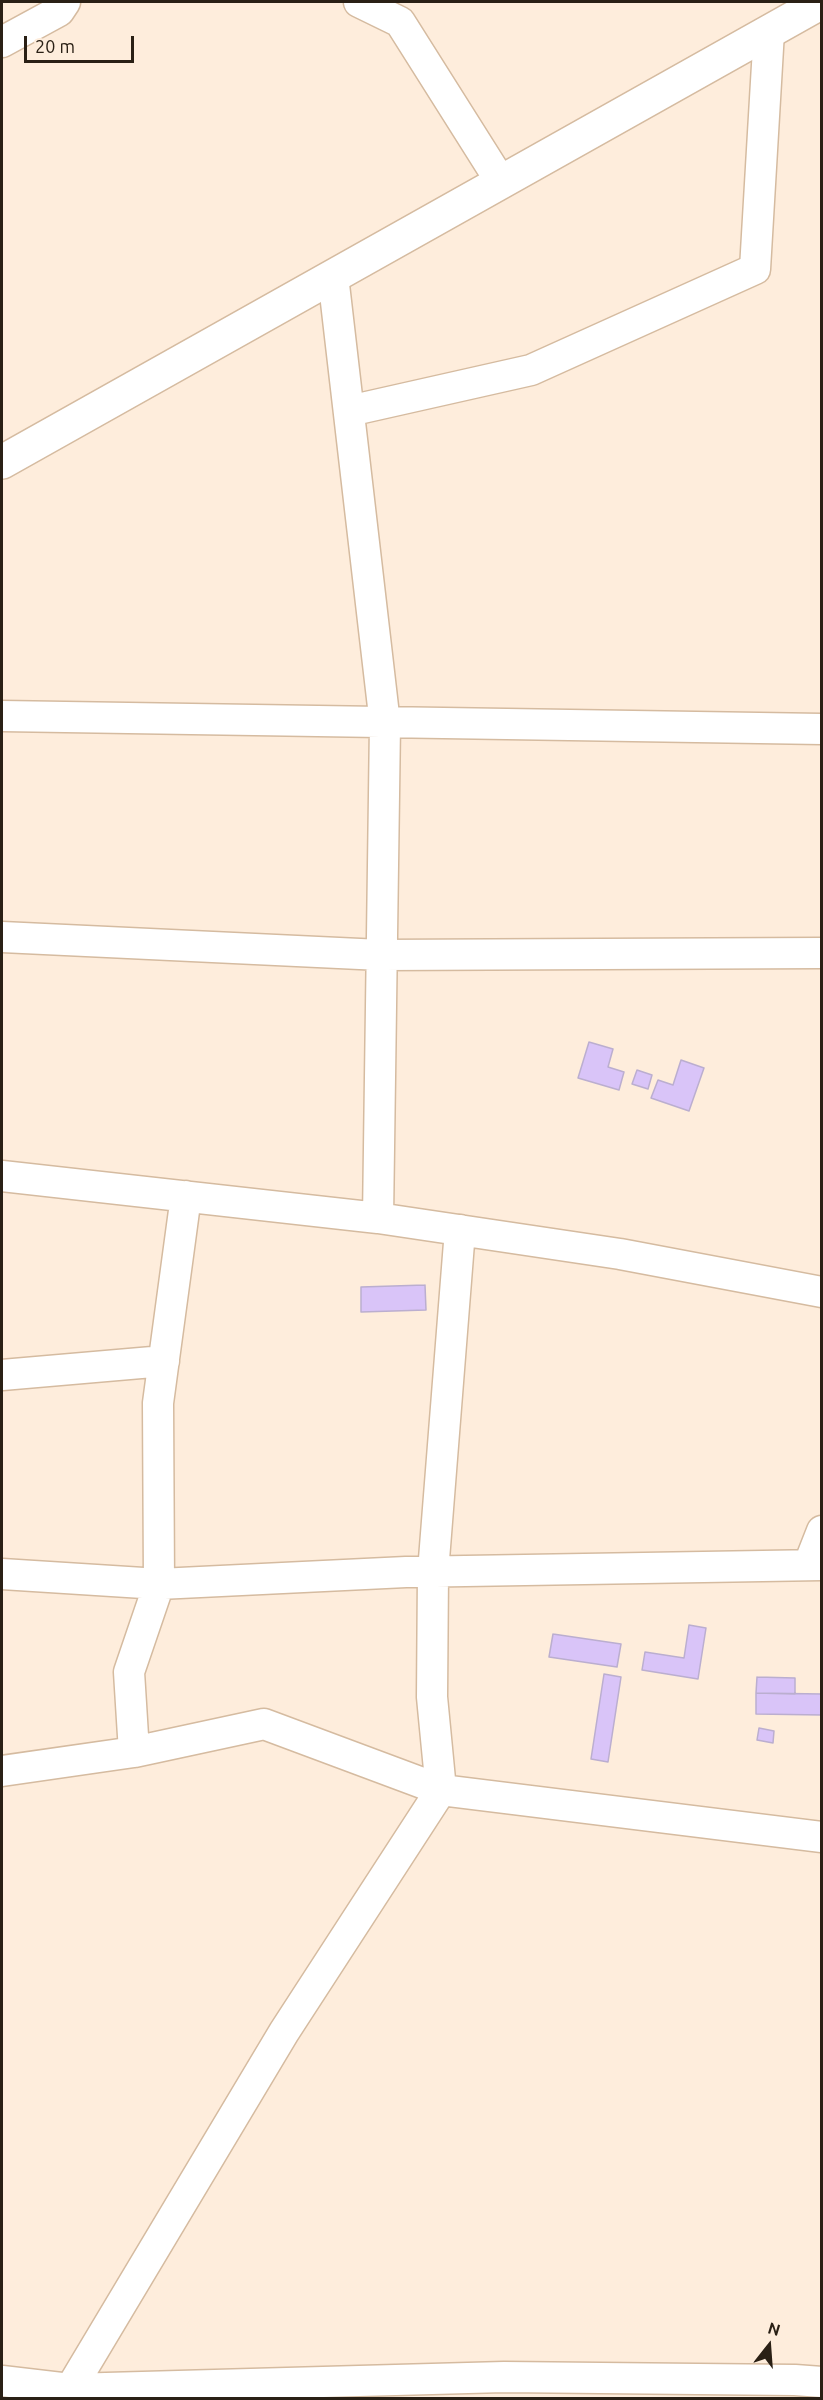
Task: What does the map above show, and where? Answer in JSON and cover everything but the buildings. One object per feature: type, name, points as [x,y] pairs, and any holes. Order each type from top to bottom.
[{"type":"street","points":[[2,42],[59,11],[65,2]]},
{"type":"street","points":[[359,2],[400,22],[501,182]]},
{"type":"street","points":[[2,462],[822,2]]},
{"type":"street","points":[[349,411],[531,369],[755,269],[769,31]]},
{"type":"street","points":[[333,276],[385,724],[378,1218]]},
{"type":"street","points":[[2,716],[385,724],[822,729]]},
{"type":"street","points":[[2,936],[381,954],[822,953]]},
{"type":"street","points":[[2,1176],[378,1218],[620,1254],[822,1292]]},
{"type":"street","points":[[134,1752],[129,1672],[159,1584],[158,1403],[186,1196]]},
{"type":"street","points":[[67,2394],[284,2032],[441,1790],[432,1697],[433,1572],[460,1230]]},
{"type":"street","points":[[2,1375],[164,1361]]},
{"type":"street","points":[[2,1574],[159,1584],[433,1572],[815,1564],[822,1531]]},
{"type":"street","points":[[2,1771],[134,1752],[264,1724],[441,1790],[822,1838]]},
{"type":"street","points":[[2,2381],[67,2394],[346,2390],[504,2377],[726,2389],[795,2380],[822,2382]]}]
